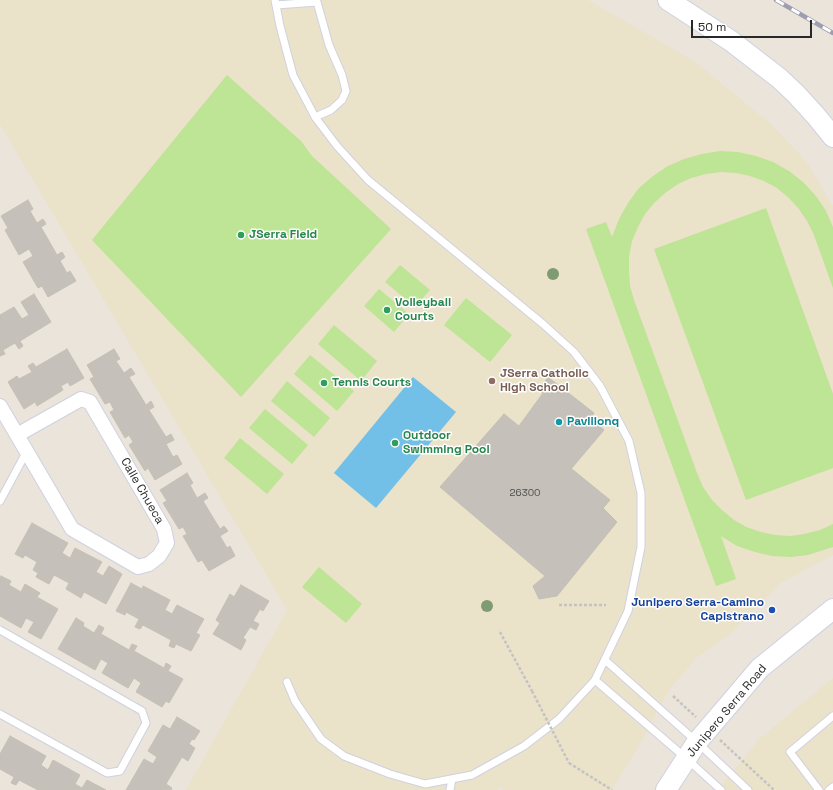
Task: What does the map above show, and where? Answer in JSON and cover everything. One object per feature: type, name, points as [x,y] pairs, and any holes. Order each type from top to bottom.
[{"type":"main road","points":[[668,0],[731,41],[779,78],[796,94],[833,137]]},
{"type":"main road","name":"Junipero Serra Road","points":[[666,790],[703,736],[760,668],[833,609]]},
{"type":"street","name":"Calle Chueca","points":[[0,406],[72,529],[138,567],[149,564],[159,556],[167,543],[164,529],[90,402],[81,399],[17,435]]},
{"type":"lane","points":[[288,682],[295,701],[322,739],[344,756],[390,774],[425,784],[472,775],[524,746],[559,719],[595,680],[628,611],[641,547],[641,493],[629,441],[600,386],[574,352],[543,324],[368,180],[337,146],[315,117],[293,75],[280,26],[276,3],[317,1],[329,45],[342,75],[346,92],[342,100],[331,110],[315,117]]},
{"type":"lane","points":[[0,500],[27,451]]},
{"type":"lane","points":[[0,630],[142,711],[146,723],[120,771],[106,773],[0,714]]},
{"type":"lane","points":[[605,660],[703,736],[748,790]]},
{"type":"lane","points":[[595,680],[721,790]]},
{"type":"lane","points":[[819,790],[790,752],[833,716]]},
{"type":"lane","points":[[450,790],[452,779]]},
{"type":"lane","points":[[829,790],[833,787]]},
{"type":"path","points":[[559,605],[606,604]]},
{"type":"path","points":[[500,632],[569,763],[612,790]]},
{"type":"path","points":[[673,696],[703,736],[735,755],[774,790]]},
{"type":"shaded area","name":"JSerra Catholic High School","points":[[0,0],[588,0],[694,61],[771,124],[807,162],[833,206],[833,555],[781,583],[729,635],[696,658],[669,690],[638,747],[612,790],[504,790],[499,787],[497,790],[186,790],[287,610],[0,124]]},
{"type":"shaded area","points":[[833,678],[833,790],[718,790],[759,739]]},
{"type":"green space","name":"JSerra Field","points":[[227,75],[301,141],[312,156],[391,229],[241,397],[92,240]]},
{"type":"green space","points":[[720,151],[738,152],[773,162],[789,171],[803,182],[816,196],[826,211],[833,227],[833,288],[814,235],[799,209],[789,198],[777,188],[764,181],[736,173],[721,172],[691,178],[678,184],[654,203],[645,214],[632,241],[629,256],[630,286],[697,473],[703,487],[712,500],[734,520],[746,527],[775,535],[790,536],[804,534],[820,530],[833,524],[833,547],[808,555],[791,557],[772,556],[737,546],[721,536],[736,579],[716,586],[586,229],[606,222],[612,237],[619,219],[628,203],[639,188],[653,176],[668,166],[684,159]]},
{"type":"green space","points":[[766,208],[833,394],[833,468],[746,500],[654,249]]},
{"type":"green space","points":[[400,265],[430,290],[415,307],[385,282]]},
{"type":"green space","name":"Volleyball Courts","points":[[379,289],[409,314],[394,332],[364,306]]},
{"type":"green space","points":[[466,298],[512,335],[490,362],[444,325]]},
{"type":"green space","points":[[334,325],[377,361],[361,381],[318,344]]},
{"type":"green space","name":"Tennis Courts","points":[[310,355],[354,391],[337,411],[294,374]]},
{"type":"green space","points":[[287,381],[330,418],[314,437],[271,401]]},
{"type":"green space","points":[[265,409],[308,445],[292,464],[249,428]]},
{"type":"green space","points":[[240,438],[284,474],[267,494],[224,458]]},
{"type":"green space","points":[[319,567],[362,604],[346,623],[302,587]]},
{"type":"water","name":"Outdoor Swimming Pool","points":[[413,377],[456,412],[376,508],[334,473]]},
{"type":"building","points":[[28,200],[33,209],[30,211],[37,223],[43,219],[46,224],[41,227],[57,255],[62,252],[65,257],[60,261],[67,273],[70,271],[76,281],[48,297],[42,286],[38,288],[23,262],[33,256],[29,249],[19,255],[5,230],[8,228],[1,216]]},
{"type":"building","points":[[34,294],[51,322],[20,341],[23,346],[19,349],[15,343],[3,350],[5,354],[0,356],[0,315],[14,307],[22,319],[29,315],[21,302]]},
{"type":"building","points":[[67,349],[84,378],[70,386],[68,382],[61,386],[63,390],[37,406],[35,402],[24,409],[8,382],[17,376],[19,379],[32,372],[28,366],[33,363],[36,367]]},
{"type":"building","points":[[114,349],[120,359],[116,361],[124,373],[131,368],[135,374],[129,377],[146,405],[151,401],[154,407],[149,410],[166,437],[171,434],[174,440],[166,444],[173,457],[177,455],[182,464],[155,480],[148,468],[145,471],[129,445],[133,442],[129,435],[125,438],[110,412],[114,410],[110,402],[105,404],[90,379],[94,377],[87,365]]},
{"type":"building","name":"Pavilionq","points":[[548,377],[594,413],[591,418],[604,430],[571,469],[519,426],[543,393],[539,390]]},
{"type":"building","points":[[504,414],[610,500],[545,576],[440,487]]},
{"type":"building","points":[[187,473],[193,483],[190,485],[197,498],[205,493],[208,498],[203,501],[220,529],[224,526],[228,531],[220,536],[227,548],[230,546],[235,556],[209,571],[202,560],[198,562],[183,536],[187,534],[183,527],[179,529],[163,503],[167,501],[160,490]]},
{"type":"building","points":[[603,508],[617,522],[557,596],[539,599],[533,586],[545,576]]},
{"type":"building","points":[[32,523],[68,543],[62,553],[70,558],[75,548],[102,562],[96,572],[103,576],[109,566],[122,574],[106,604],[84,592],[81,598],[66,589],[69,583],[54,575],[49,584],[36,577],[38,573],[33,570],[37,562],[25,555],[23,558],[15,554]]},
{"type":"building","points":[[1,576],[11,581],[9,585],[21,592],[25,584],[40,593],[37,597],[58,609],[41,639],[28,632],[34,622],[26,618],[21,628],[0,616]]},
{"type":"building","points":[[131,583],[142,589],[143,586],[170,600],[165,610],[172,614],[177,605],[204,619],[196,633],[200,635],[191,651],[176,644],[174,648],[169,646],[171,640],[143,625],[140,629],[135,627],[139,619],[126,612],[125,615],[116,611]]},
{"type":"building","points":[[241,585],[269,601],[263,611],[260,609],[253,621],[259,624],[256,630],[250,627],[243,638],[246,640],[241,650],[213,634],[220,623],[216,620],[230,594],[234,597]]},
{"type":"building","points":[[76,618],[84,623],[83,626],[94,633],[99,625],[104,628],[101,634],[129,650],[132,644],[137,646],[134,651],[164,668],[166,663],[171,666],[168,671],[183,679],[169,703],[166,701],[162,707],[136,692],[141,683],[134,678],[128,688],[102,673],[108,663],[101,659],[95,670],[58,649]]},
{"type":"building","points":[[177,717],[200,731],[194,740],[192,739],[189,744],[195,748],[188,761],[182,757],[166,784],[172,788],[171,790],[126,790],[144,759],[153,764],[157,757],[148,751],[163,725],[170,729]]},
{"type":"building","points":[[10,736],[46,756],[41,765],[48,770],[53,760],[80,775],[75,784],[82,788],[87,780],[106,790],[38,790],[19,780],[16,785],[11,783],[14,777],[0,769],[0,754]]},
{"type":"railway","points":[[776,0],[833,33]]},
{"type":"place","name":"JSerra Field","points":[[241,235]]},
{"type":"place","name":"Volleyball Courts","points":[[387,310]]},
{"type":"place","name":"JSerra Catholic High School","points":[[492,381]]},
{"type":"place","name":"Tennis Courts","points":[[324,383]]},
{"type":"place","name":"Pavilionq","points":[[559,422]]},
{"type":"place","name":"Outdoor Swimming Pool","points":[[395,443]]},
{"type":"place","name":"Junipero Serra-Camino Capistrano","points":[[772,610]]}]
